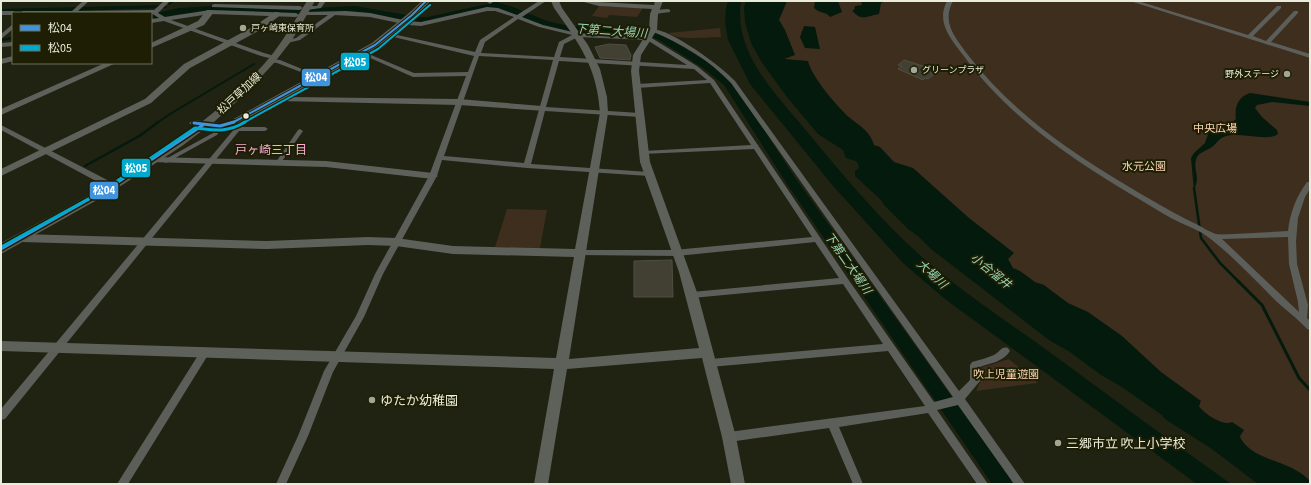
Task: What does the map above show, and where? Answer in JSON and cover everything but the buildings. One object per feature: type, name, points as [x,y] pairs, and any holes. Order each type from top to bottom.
[{"type":"main road","name":"松戸草加線","points":[[1,242],[153,160],[237,96],[287,41],[304,8]]},
{"type":"main road","name":"松戸草加線","points":[[270,58],[304,8]]},
{"type":"main road","name":"松戸草加線","points":[[1,249],[110,184],[199,124]]},
{"type":"street","points":[[73,12],[86,1]]},
{"type":"street","points":[[254,6],[258,1]]},
{"type":"street","points":[[214,6],[278,14],[304,8],[319,7],[323,1]]},
{"type":"street","points":[[199,124],[220,126],[233,122],[278,98],[362,52],[388,35],[426,1]]},
{"type":"street","points":[[281,484],[303,436],[336,356],[360,317],[379,274],[433,176],[482,41],[544,1]]},
{"type":"street","points":[[541,484],[604,112],[602,84],[594,62],[555,1]]},
{"type":"street","points":[[584,1],[599,4],[657,7],[668,11]]},
{"type":"street","points":[[950,1],[944,14],[948,29],[965,56],[1002,98],[1046,135],[1096,171],[1213,237],[1250,269],[1287,306],[1303,318],[1310,327]]},
{"type":"street","points":[[1133,1],[1310,56]]},
{"type":"street","points":[[155,12],[165,3]]},
{"type":"street","points":[[152,46],[201,23],[214,6]]},
{"type":"street","points":[[152,21],[214,6],[304,8],[370,15],[404,22],[429,23],[492,9],[521,15],[554,30],[577,35],[666,35],[714,64],[733,82],[1020,484]]},
{"type":"street","points":[[657,7],[650,34],[637,56],[635,64],[644,153],[649,174],[692,295],[729,438],[738,484]]},
{"type":"street","points":[[1249,37],[1279,7]]},
{"type":"street","points":[[73,12],[155,12],[162,18],[316,76]]},
{"type":"street","points":[[287,41],[298,39],[334,12]]},
{"type":"street","points":[[1267,43],[1296,12]]},
{"type":"street","points":[[1,13],[12,13]]},
{"type":"street","points":[[1,173],[148,101],[187,66],[259,27],[278,14]]},
{"type":"street","points":[[1,37],[12,27]]},
{"type":"street","points":[[650,34],[712,81],[844,281],[983,484]]},
{"type":"street","points":[[388,35],[477,55],[557,58],[594,62],[695,67]]},
{"type":"street","points":[[526,166],[561,43],[577,35]]},
{"type":"street","points":[[1,37],[12,36]]},
{"type":"street","points":[[1,45],[12,44]]},
{"type":"street","points":[[362,52],[413,75],[470,74]]},
{"type":"street","points":[[1,62],[12,58]]},
{"type":"street","points":[[1,112],[110,64]]},
{"type":"street","points":[[637,86],[712,81]]},
{"type":"street","points":[[278,98],[459,102],[640,115]]},
{"type":"street","points":[[1,416],[237,129],[244,120],[243,116]]},
{"type":"street","points":[[166,160],[215,134],[220,126]]},
{"type":"street","points":[[1,127],[110,184]]},
{"type":"street","points":[[237,129],[265,129]]},
{"type":"street","points":[[278,163],[300,131]]},
{"type":"street","points":[[644,153],[756,147]]},
{"type":"street","points":[[439,158],[526,166],[649,174]]},
{"type":"street","points":[[153,160],[326,164],[433,176]]},
{"type":"street","points":[[1303,318],[1305,309],[1297,284],[1292,256],[1292,234],[1293,223],[1301,197],[1310,184]]},
{"type":"street","points":[[1213,237],[1292,234]]},
{"type":"street","points":[[21,238],[267,245],[341,241],[396,242],[453,250],[581,254],[677,252],[817,239]]},
{"type":"street","points":[[692,295],[844,281]]},
{"type":"street","points":[[1,346],[571,364],[889,347]]},
{"type":"street","points":[[729,438],[922,411],[959,399],[974,380],[975,365],[999,357],[1005,351]]},
{"type":"street","points":[[122,484],[205,352]]},
{"type":"street","points":[[832,423],[858,484]]},
{"type":"green space","name":"水元公園","points":[[779,1],[1310,1],[1310,484],[1297,484],[1059,308],[879,159],[785,68],[770,21]]},
{"type":"green space","points":[[599,6],[643,8],[637,17],[609,15],[607,18],[592,16]]},
{"type":"green space","points":[[720,28],[721,37],[686,38],[668,33]]},
{"type":"green space","points":[[507,209],[547,210],[540,248],[495,247]]},
{"type":"green space","name":"吹上児童遊園","points":[[1009,359],[1038,383],[976,391],[981,380],[980,368]]},
{"type":"water","name":"大場川","points":[[728,1],[741,1],[740,19],[743,37],[749,53],[768,84],[850,183],[900,236],[936,269],[966,292],[1231,484],[1197,484],[945,299],[903,263],[834,187],[750,84],[728,40],[725,22]]},
{"type":"water","name":"小合溜井","points":[[746,1],[787,1],[779,20],[785,30],[795,55],[784,59],[808,61],[814,75],[832,100],[868,133],[874,145],[880,147],[894,162],[913,168],[969,218],[1014,253],[1008,259],[1013,268],[1020,271],[1035,282],[1044,285],[1068,303],[1088,312],[1122,336],[1161,372],[1201,401],[1199,406],[1201,409],[1219,421],[1224,423],[1232,422],[1244,430],[1240,436],[1247,447],[1264,457],[1302,474],[1310,481],[1310,484],[1258,484],[1212,449],[1165,419],[1162,415],[1122,387],[1101,375],[1070,352],[1049,340],[931,249],[918,236],[908,229],[884,205],[881,200],[855,176],[855,171],[859,166],[856,161],[846,158],[843,150],[818,134],[787,97],[761,61],[751,43],[745,22],[744,7]]},
{"type":"water","points":[[815,1],[838,1],[842,12],[830,17],[814,8]]},
{"type":"water","points":[[861,1],[886,1],[881,3],[879,14],[861,17],[855,14],[852,10],[854,10],[855,6],[862,5]]},
{"type":"water","points":[[804,26],[815,27],[820,49],[805,48],[800,37]]},
{"type":"water","points":[[1250,93],[1310,102],[1310,106],[1272,102],[1257,105],[1255,108],[1262,117],[1277,130],[1278,134],[1268,137],[1232,135],[1222,138],[1212,147],[1200,154],[1197,158],[1195,165],[1197,180],[1194,191],[1191,158],[1194,153],[1205,143],[1211,126],[1231,123],[1236,119],[1236,107],[1238,103],[1242,97]]},
{"type":"waterway","points":[[169,4],[173,1]]},
{"type":"waterway","name":"下第二大場川","points":[[152,17],[179,11],[214,9],[315,11],[355,9],[418,20],[428,20],[496,5],[544,23],[564,28],[602,32],[654,34],[662,38],[707,66],[728,83],[791,181],[1003,484]]},
{"type":"waterway","name":"下第二大場川","points":[[1,11],[164,7]]},
{"type":"waterway","points":[[1,40],[12,38]]},
{"type":"waterway","points":[[157,123],[254,64]]},
{"type":"waterway","points":[[85,166],[141,135],[158,122]]},
{"type":"waterway","points":[[1194,188],[1201,238],[1220,263],[1262,305],[1299,378],[1310,390]]},
{"type":"transit line","name":"松04","points":[[194,123],[220,126],[233,123],[375,45],[412,15],[426,1]]},
{"type":"transit line","name":"松05","points":[[3,246],[101,192],[195,128],[220,131],[235,128],[378,49],[430,5]]},
{"type":"transit line","name":"松04","points":[[1,249],[112,186],[203,125]]},
{"type":"place","name":"戸ヶ崎東保育所","points":[[243,28]]},
{"type":"place","name":"グリーンプラザ","points":[[914,70]]},
{"type":"place","name":"野外ステージ","points":[[1287,74]]},
{"type":"place","name":"ゆたか幼稚園","points":[[372,400]]},
{"type":"place","name":"三郷市立 吹上小学校","points":[[1058,443]]},
{"type":"district","name":"戸ヶ崎三丁目","points":[[271,150]]},
{"type":"park label","name":"中央広場","points":[[1215,128]]}]
